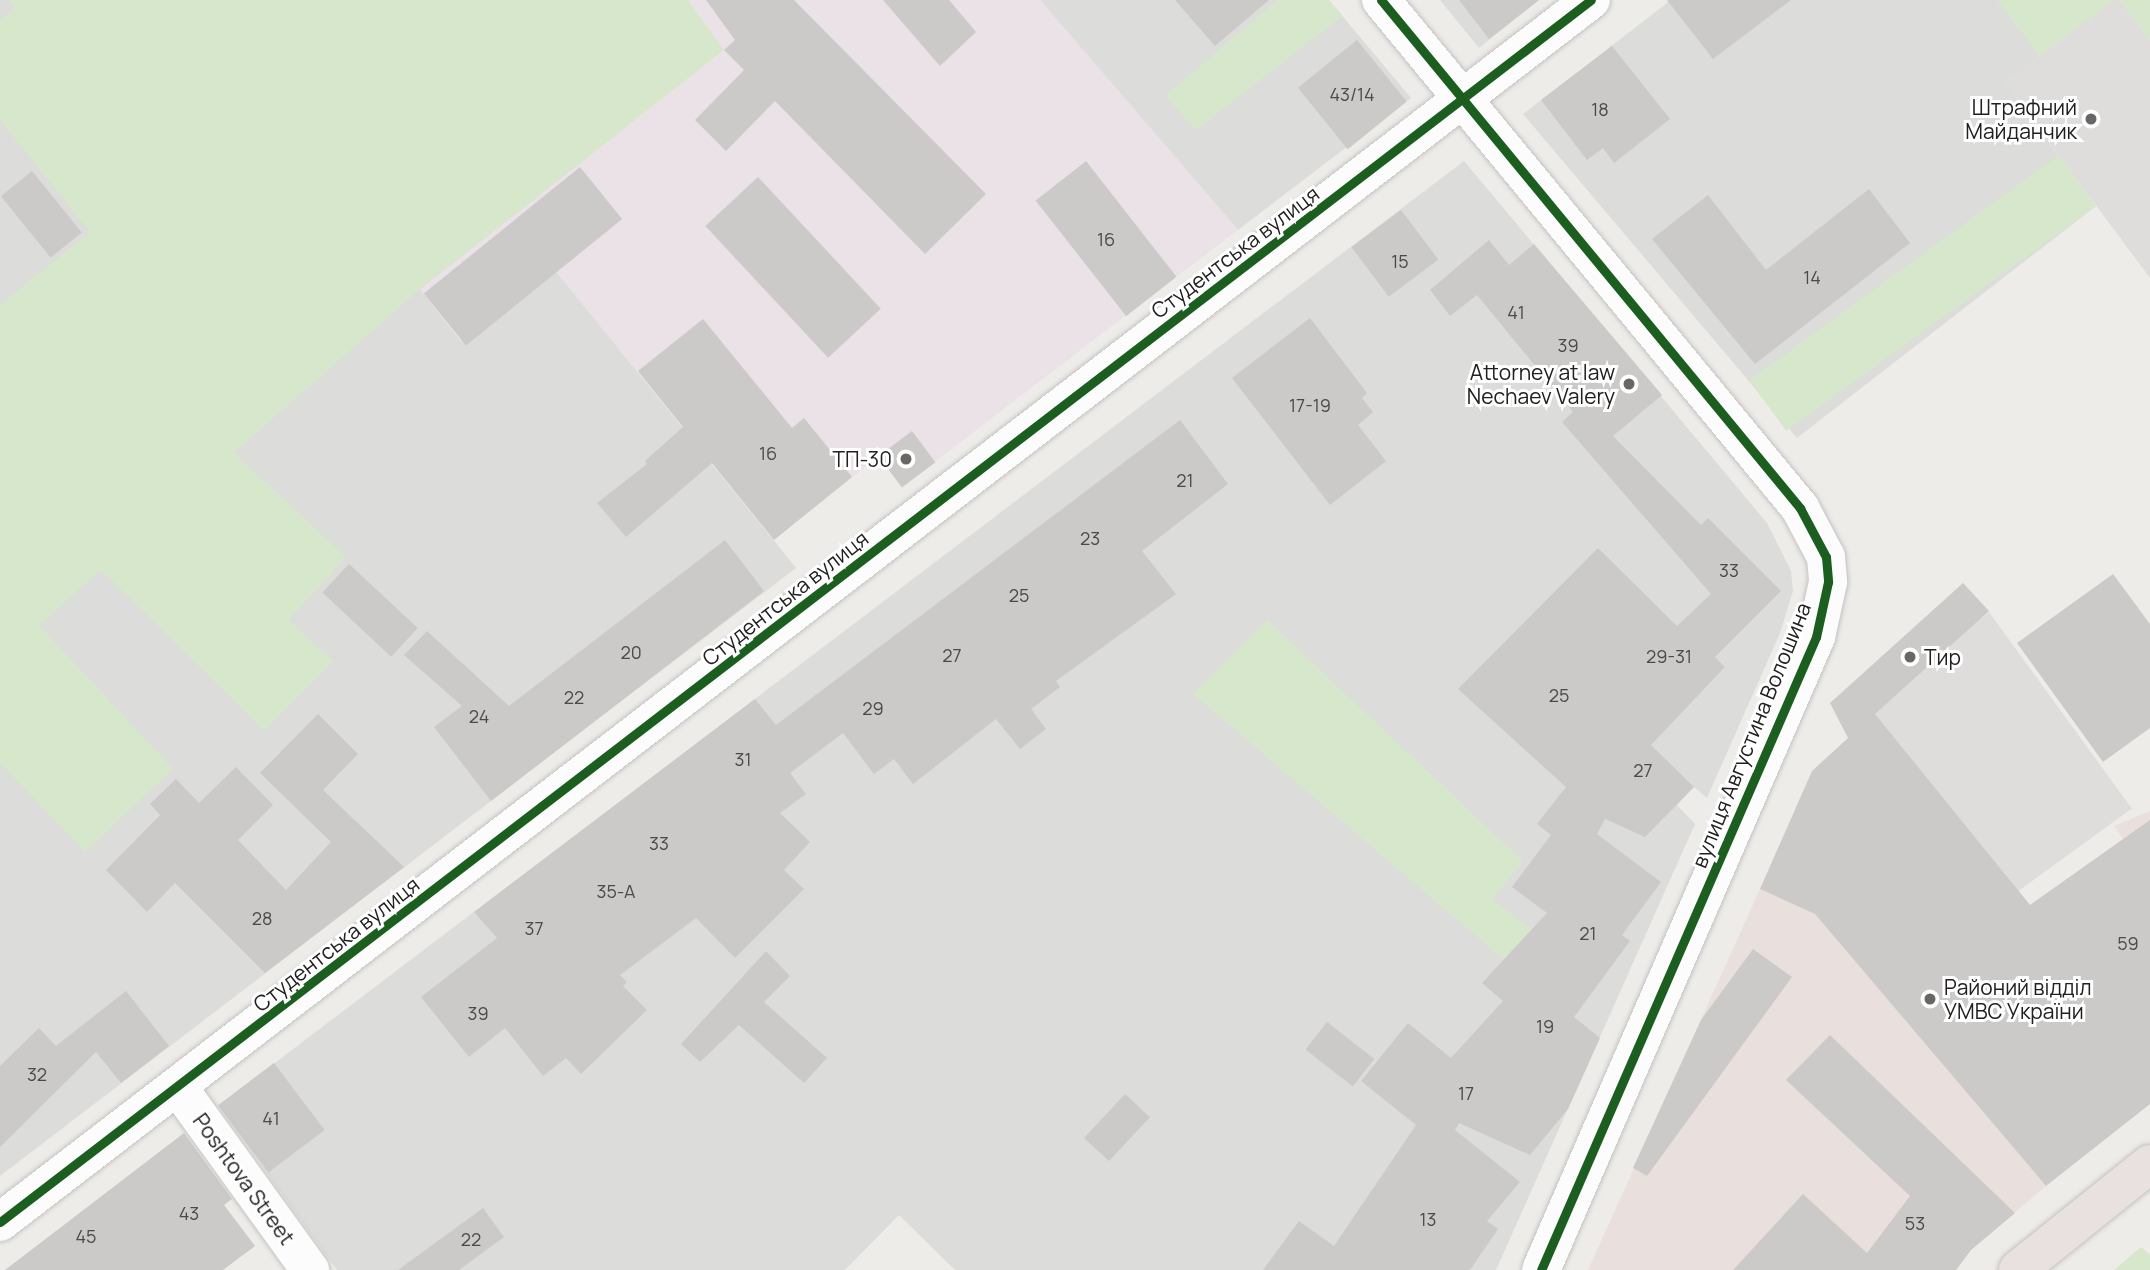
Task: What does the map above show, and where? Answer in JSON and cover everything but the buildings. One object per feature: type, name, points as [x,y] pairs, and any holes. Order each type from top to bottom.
[{"type":"highway","points":[[2018,1270],[2150,1164]]},
{"type":"street","name":"вулиця Августина Волошина","points":[[1381,0],[1800,508],[1826,557],[1828,582],[1816,637],[1541,1270]]},
{"type":"street","name":"Студентська вулиця","points":[[0,1222],[1591,0]]},
{"type":"street","name":"Poshtova Street","points":[[178,1087],[310,1270]]},
{"type":"shaded area","points":[[0,0],[688,0],[611,143],[555,270],[796,568],[0,1176]]},
{"type":"shaded area","points":[[688,0],[1040,0],[1238,230],[1176,277],[1085,161],[1036,200],[1125,316],[902,487],[878,457],[774,540],[555,270],[461,342],[420,289],[724,50]]},
{"type":"shaded area","points":[[1040,0],[1329,0],[1411,98],[1238,230]]},
{"type":"shaded area","points":[[1440,0],[1539,0],[1479,48]]},
{"type":"shaded area","points":[[1671,0],[2114,0],[2005,83],[2096,206],[1797,438],[1523,114]]},
{"type":"shaded area","name":"Штрафний Майданчик","points":[[2114,0],[2120,0],[2150,41],[2150,278],[2005,83]]},
{"type":"shaded area","points":[[1464,161],[1767,523],[1791,571],[1793,591],[1780,633],[1707,798],[1694,787],[1677,805],[1695,824],[1496,1270],[955,1270],[899,1215],[845,1270],[337,1270],[218,1106]]},
{"type":"shaded area","points":[[1989,612],[2132,809],[2008,899],[1865,702]]},
{"type":"shaded area","points":[[2150,811],[2150,875],[2114,826]]},
{"type":"shaded area","points":[[1760,889],[1811,909],[2046,1186],[1971,1250],[1956,1270],[1588,1270]]},
{"type":"green space","points":[[9,0],[688,0],[724,50],[420,289],[234,453],[346,557],[289,620],[333,661],[264,731],[101,570],[39,625],[173,769],[85,852],[0,763],[0,305],[90,232],[0,120],[0,20],[15,8]]},
{"type":"green space","points":[[1277,0],[1329,0],[1343,16],[1196,130],[1165,96]]},
{"type":"green space","points":[[1997,0],[2114,0],[2040,57]]},
{"type":"green space","points":[[2120,0],[2150,0],[2150,41]]},
{"type":"green space","points":[[2059,155],[2096,206],[1786,431],[1749,380]]},
{"type":"green space","points":[[1267,620],[1523,861],[1493,899],[1542,938],[1504,960],[1193,694]]},
{"type":"green space","points":[[2141,1247],[2150,1255],[2150,1270],[2114,1270]]},
{"type":"cycle path","points":[[1381,0],[1800,508],[1826,557],[1828,582],[1816,637],[1541,1270]]},
{"type":"cycle path","points":[[0,1222],[1591,0]]},
{"type":"place","name":"Штрафний Майданчик","points":[[2091,119]]},
{"type":"place","name":"Attorney at law Nechaev Valery","points":[[1629,384]]},
{"type":"place","name":"ТП-30","points":[[906,459]]},
{"type":"place","name":"Тир","points":[[1910,657]]},
{"type":"place","name":"Районий відділ УМВС України","points":[[1930,999]]}]
